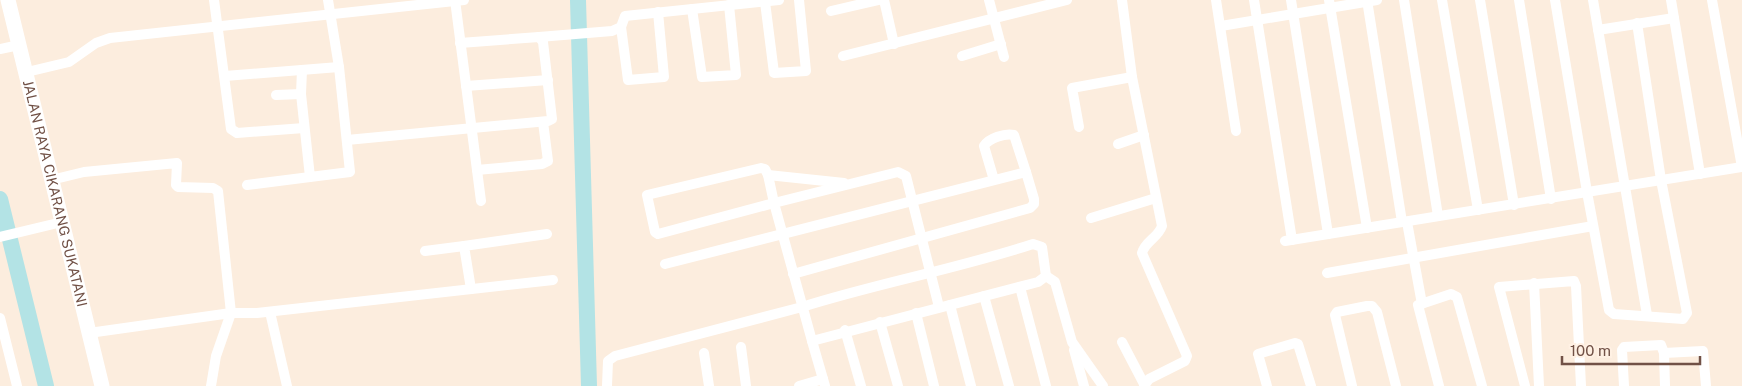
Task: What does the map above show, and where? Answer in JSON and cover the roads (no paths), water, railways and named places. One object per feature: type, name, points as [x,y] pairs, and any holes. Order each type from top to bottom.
[{"type":"main road","name":"JALAN RAYA CIKARANG SUKATANI","points":[[8,0],[102,386]]},
{"type":"street","points":[[214,0],[216,27],[233,132],[304,128]]},
{"type":"street","points":[[247,186],[350,172],[339,67],[328,0]]},
{"type":"street","points":[[27,72],[69,62],[96,44],[110,38],[330,16],[458,0],[460,43],[481,202]]},
{"type":"street","points":[[658,12],[664,77],[628,80],[621,26],[625,16],[658,12],[779,0]]},
{"type":"street","points":[[765,2],[774,73],[806,71],[799,0]]},
{"type":"street","points":[[831,11],[879,0]]},
{"type":"street","points":[[884,0],[894,44]]},
{"type":"street","points":[[989,0],[1004,57]]},
{"type":"street","points":[[843,56],[1066,0]]},
{"type":"street","points":[[1122,0],[1132,77],[1161,229],[1144,247],[1142,253],[1187,356],[1185,361],[1144,385],[1122,342]]},
{"type":"street","points":[[1216,0],[1236,131]]},
{"type":"street","points":[[1254,0],[1288,241],[1742,167],[1712,0]]},
{"type":"street","points":[[1291,0],[1328,234]]},
{"type":"street","points":[[1404,0],[1438,216]]},
{"type":"street","points":[[1442,0],[1478,210]]},
{"type":"street","points":[[1480,0],[1514,205]]},
{"type":"street","points":[[1519,0],[1551,199]]},
{"type":"street","points":[[1555,0],[1586,192],[1609,310],[1614,314],[1682,319],[1687,313],[1661,180],[1637,22]]},
{"type":"street","points":[[1593,0],[1647,315]]},
{"type":"street","points":[[1671,0],[1700,174]]},
{"type":"street","points":[[1221,26],[1293,14],[1330,4],[1370,1],[1404,222],[1422,304]]},
{"type":"street","points":[[1330,4],[1367,228]]},
{"type":"street","points":[[692,9],[702,77],[736,75],[730,5]]},
{"type":"street","points":[[1598,30],[1637,22],[1674,18]]},
{"type":"street","points":[[460,43],[612,31],[621,26]]},
{"type":"street","points":[[347,140],[543,122],[552,119],[543,42],[540,37]]},
{"type":"street","points":[[962,56],[1001,44]]},
{"type":"street","points":[[0,49],[19,45]]},
{"type":"street","points":[[225,76],[339,67]]},
{"type":"street","points":[[302,70],[301,94],[310,177]]},
{"type":"street","points":[[1080,127],[1072,88],[1132,77]]},
{"type":"street","points":[[466,86],[548,80]]},
{"type":"street","points":[[276,95],[301,94]]},
{"type":"street","points":[[477,170],[542,164],[548,160],[543,122]]},
{"type":"street","points":[[793,274],[1030,208],[1034,204],[1034,199],[1014,135],[1010,134],[989,140],[984,146],[994,180]]},
{"type":"street","points":[[1118,144],[1144,135]]},
{"type":"street","points":[[51,180],[84,172],[177,163],[176,185],[178,187],[214,188],[218,190],[231,313],[216,356],[211,386]]},
{"type":"street","points":[[799,386],[824,382],[793,274],[774,203],[768,176],[765,169],[761,168],[646,197],[654,230],[658,234],[774,203],[901,172],[906,176],[932,272],[939,307]]},
{"type":"street","points":[[666,264],[913,203],[1026,172]]},
{"type":"street","points":[[768,176],[853,184]]},
{"type":"street","points":[[1091,218],[1156,198]]},
{"type":"street","points":[[0,237],[62,222]]},
{"type":"street","points":[[1327,273],[1593,226]]},
{"type":"street","points":[[425,250],[547,234]]},
{"type":"street","points":[[607,386],[608,361],[615,356],[1032,244],[1042,247],[1046,276],[1055,282],[1084,386]]},
{"type":"street","points":[[464,246],[471,289]]},
{"type":"street","points":[[812,341],[845,330],[1038,282],[1046,276]]},
{"type":"street","points":[[89,334],[231,313],[270,312],[553,280]]},
{"type":"street","points":[[1525,386],[1498,289],[1500,286],[1574,281],[1576,286],[1581,386]]},
{"type":"street","points":[[1534,283],[1539,386]]},
{"type":"street","points":[[1020,287],[1046,386]]},
{"type":"street","points":[[1439,386],[1418,305],[1452,294],[1457,296],[1482,386]]},
{"type":"street","points":[[984,296],[1009,386]]},
{"type":"street","points":[[950,305],[971,386]]},
{"type":"street","points":[[1352,386],[1335,315],[1337,312],[1368,306],[1372,306],[1377,312],[1396,386]]},
{"type":"street","points":[[270,312],[287,386]]},
{"type":"street","points":[[916,313],[934,386]]},
{"type":"street","points":[[0,318],[17,386]]},
{"type":"street","points":[[880,322],[898,386]]},
{"type":"street","points":[[845,330],[861,386]]},
{"type":"street","points":[[1072,342],[1103,386]]},
{"type":"street","points":[[1267,386],[1258,354],[1296,343],[1298,344],[1311,386]]},
{"type":"street","points":[[1624,386],[1622,350],[1624,348],[1661,345],[1664,353],[1665,386]]},
{"type":"street","points":[[741,347],[746,386]]},
{"type":"street","points":[[1664,353],[1703,351],[1706,386]]},
{"type":"street","points":[[704,353],[709,386]]},
{"type":"waterway","points":[[578,0],[589,386]]},
{"type":"waterway","points":[[0,199],[46,386]]}]
